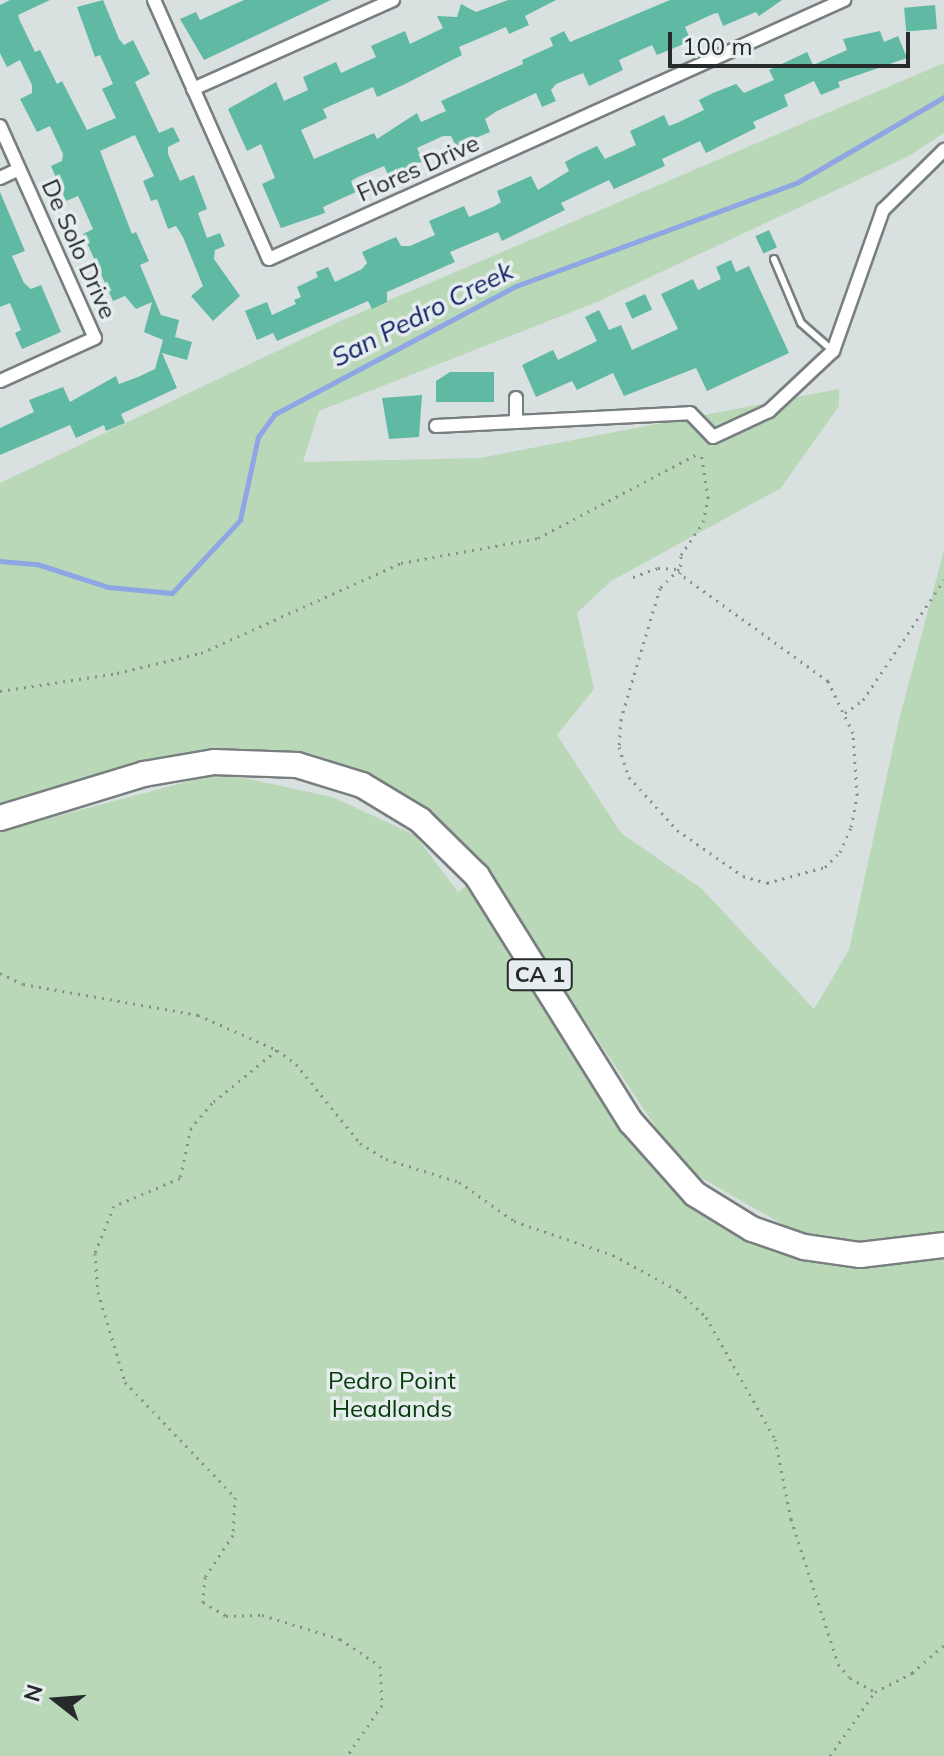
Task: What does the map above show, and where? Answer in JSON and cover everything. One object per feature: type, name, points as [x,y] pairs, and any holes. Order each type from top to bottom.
[{"type":"highway","name":"CA 1","points":[[0,818],[144,774],[214,762],[297,765],[362,785],[420,820],[477,876],[631,1122],[695,1194],[752,1229],[813,1249],[876,1255],[944,1245]]},
{"type":"street","name":"Flores Drive","points":[[154,0],[269,259],[844,0]]},
{"type":"street","points":[[193,89],[393,0]]},
{"type":"street","name":"De Solo Drive","points":[[0,126],[95,338],[0,381]]},
{"type":"street","points":[[436,426],[690,413],[707,434],[724,432],[769,411],[833,351],[883,210],[944,150]]},
{"type":"street","points":[[0,178],[19,169]]},
{"type":"street","points":[[516,398],[516,422]]},
{"type":"lane","points":[[774,259],[801,323],[833,351]]},
{"type":"path","points":[[0,691],[117,673],[201,653],[401,563],[538,538],[701,452],[724,432]]},
{"type":"path","points":[[679,569],[689,585],[828,681],[845,713],[853,733],[857,795],[846,840],[825,867],[767,883],[743,876],[677,830],[641,796],[619,747],[645,629],[660,588],[679,569],[681,555],[703,522],[708,498],[701,452]]},
{"type":"path","points":[[633,577],[658,568],[679,569]]},
{"type":"path","points":[[845,713],[863,700],[944,580]]},
{"type":"path","points":[[1,977],[198,1015],[277,1050],[296,1064],[360,1143],[386,1159],[459,1182],[514,1221],[648,1270],[706,1317],[775,1439],[791,1519],[838,1664],[850,1678],[875,1692]]},
{"type":"path","points":[[277,1050],[212,1103],[191,1128],[180,1178],[114,1206],[95,1253],[98,1292],[125,1382],[235,1497],[233,1535],[205,1577],[203,1602],[226,1616],[262,1615],[340,1639],[380,1666],[382,1705],[370,1730],[347,1756]]},
{"type":"path","points":[[830,1756],[875,1692],[912,1673],[944,1645]]},
{"type":"green space","points":[[944,63],[944,133],[909,156],[597,302],[319,411],[303,462],[480,458],[839,389],[839,406],[781,488],[611,581],[577,613],[594,689],[557,735],[621,833],[702,889],[814,1009],[849,950],[899,720],[944,550],[944,1234],[819,1245],[682,1167],[477,857],[355,769],[239,748],[0,803],[0,483],[336,323]]},
{"type":"green space","name":"Pedro Point Headlands","points":[[221,773],[332,797],[415,835],[458,892],[480,876],[606,1081],[677,1166],[768,1233],[832,1252],[944,1242],[944,1756],[0,1756],[0,831]]},
{"type":"building","points":[[10,0],[50,0],[18,15],[35,52],[40,50],[57,84],[62,81],[87,130],[116,118],[102,89],[113,84],[100,55],[95,57],[77,7],[103,0],[119,39],[124,45],[133,40],[150,74],[135,82],[159,133],[173,127],[180,141],[168,147],[168,154],[180,181],[194,175],[207,209],[198,213],[207,238],[220,233],[225,246],[215,250],[214,259],[240,296],[213,321],[191,296],[203,286],[183,237],[176,226],[168,229],[157,199],[151,201],[143,181],[154,176],[135,135],[100,151],[132,234],[136,232],[149,261],[140,265],[161,315],[179,320],[175,337],[192,342],[187,360],[162,353],[177,388],[121,414],[125,423],[106,431],[104,425],[76,438],[70,425],[0,455],[0,428],[34,412],[29,400],[63,387],[70,402],[116,376],[119,384],[138,377],[155,369],[163,340],[144,332],[152,302],[136,309],[125,296],[113,301],[83,234],[93,229],[81,202],[78,196],[66,201],[51,166],[62,161],[63,154],[50,126],[37,132],[20,99],[32,93],[32,85],[20,60],[7,67],[0,53],[0,5]]},
{"type":"building","points":[[244,0],[331,0],[204,60],[180,19],[196,12],[200,20]]},
{"type":"building","points":[[508,0],[556,0],[525,16],[529,25],[509,34],[506,27],[459,47],[462,55],[405,84],[377,97],[373,87],[323,109],[327,118],[301,130],[314,159],[374,133],[377,139],[417,113],[421,122],[446,111],[441,101],[523,64],[522,60],[553,46],[550,38],[564,31],[570,42],[670,0],[782,0],[759,16],[756,12],[723,26],[718,13],[713,14],[685,27],[691,41],[657,55],[652,45],[619,60],[623,70],[589,86],[583,73],[556,84],[551,90],[556,101],[542,107],[536,93],[485,119],[490,132],[456,146],[451,136],[443,136],[417,148],[423,161],[389,177],[384,166],[358,177],[351,181],[356,192],[323,207],[325,213],[281,228],[262,184],[275,178],[261,144],[247,151],[228,109],[276,82],[284,101],[308,90],[303,77],[336,62],[341,73],[376,57],[371,46],[405,31],[410,44],[443,28],[437,16],[457,17],[461,4],[476,12]]},
{"type":"building","points":[[935,5],[937,29],[906,32],[904,8]]},
{"type":"building","points":[[880,31],[884,42],[898,36],[907,58],[838,82],[840,87],[821,95],[814,81],[784,95],[788,106],[753,122],[756,128],[706,153],[700,141],[662,159],[665,166],[614,189],[609,180],[561,203],[565,210],[502,241],[498,232],[450,252],[455,262],[387,292],[387,302],[372,309],[368,301],[277,341],[273,333],[257,340],[245,311],[267,302],[272,315],[296,304],[294,300],[301,297],[297,287],[318,277],[316,272],[328,267],[335,282],[362,269],[367,263],[362,252],[396,237],[401,246],[410,246],[435,235],[429,221],[464,206],[469,217],[495,206],[501,202],[497,191],[531,176],[538,190],[569,171],[565,162],[597,146],[605,159],[636,145],[630,131],[664,115],[669,126],[677,123],[704,110],[699,100],[713,93],[736,84],[744,93],[774,80],[769,70],[807,52],[813,65],[847,50],[843,39]]},
{"type":"building","points":[[0,192],[25,251],[12,256],[24,283],[31,289],[41,285],[61,332],[22,349],[15,333],[21,330],[10,303],[0,307]]},
{"type":"building","points":[[769,230],[777,247],[763,254],[755,236]]},
{"type":"building","points":[[731,260],[736,272],[749,266],[789,353],[707,391],[696,368],[624,396],[613,373],[577,390],[572,381],[536,397],[522,365],[553,350],[558,360],[597,341],[585,317],[599,310],[609,330],[621,325],[632,350],[678,329],[661,294],[693,279],[698,290],[721,279],[716,267]]},
{"type":"building","points":[[645,294],[652,309],[632,319],[625,303]]},
{"type":"building","points":[[450,372],[494,372],[494,402],[436,402],[436,381]]},
{"type":"building","points":[[422,395],[419,437],[389,439],[382,398]]},
{"type":"waterway","name":"San Pedro Creek","points":[[0,561],[37,564],[108,587],[172,593],[240,520],[258,437],[275,414],[516,286],[798,182],[944,97]]}]
